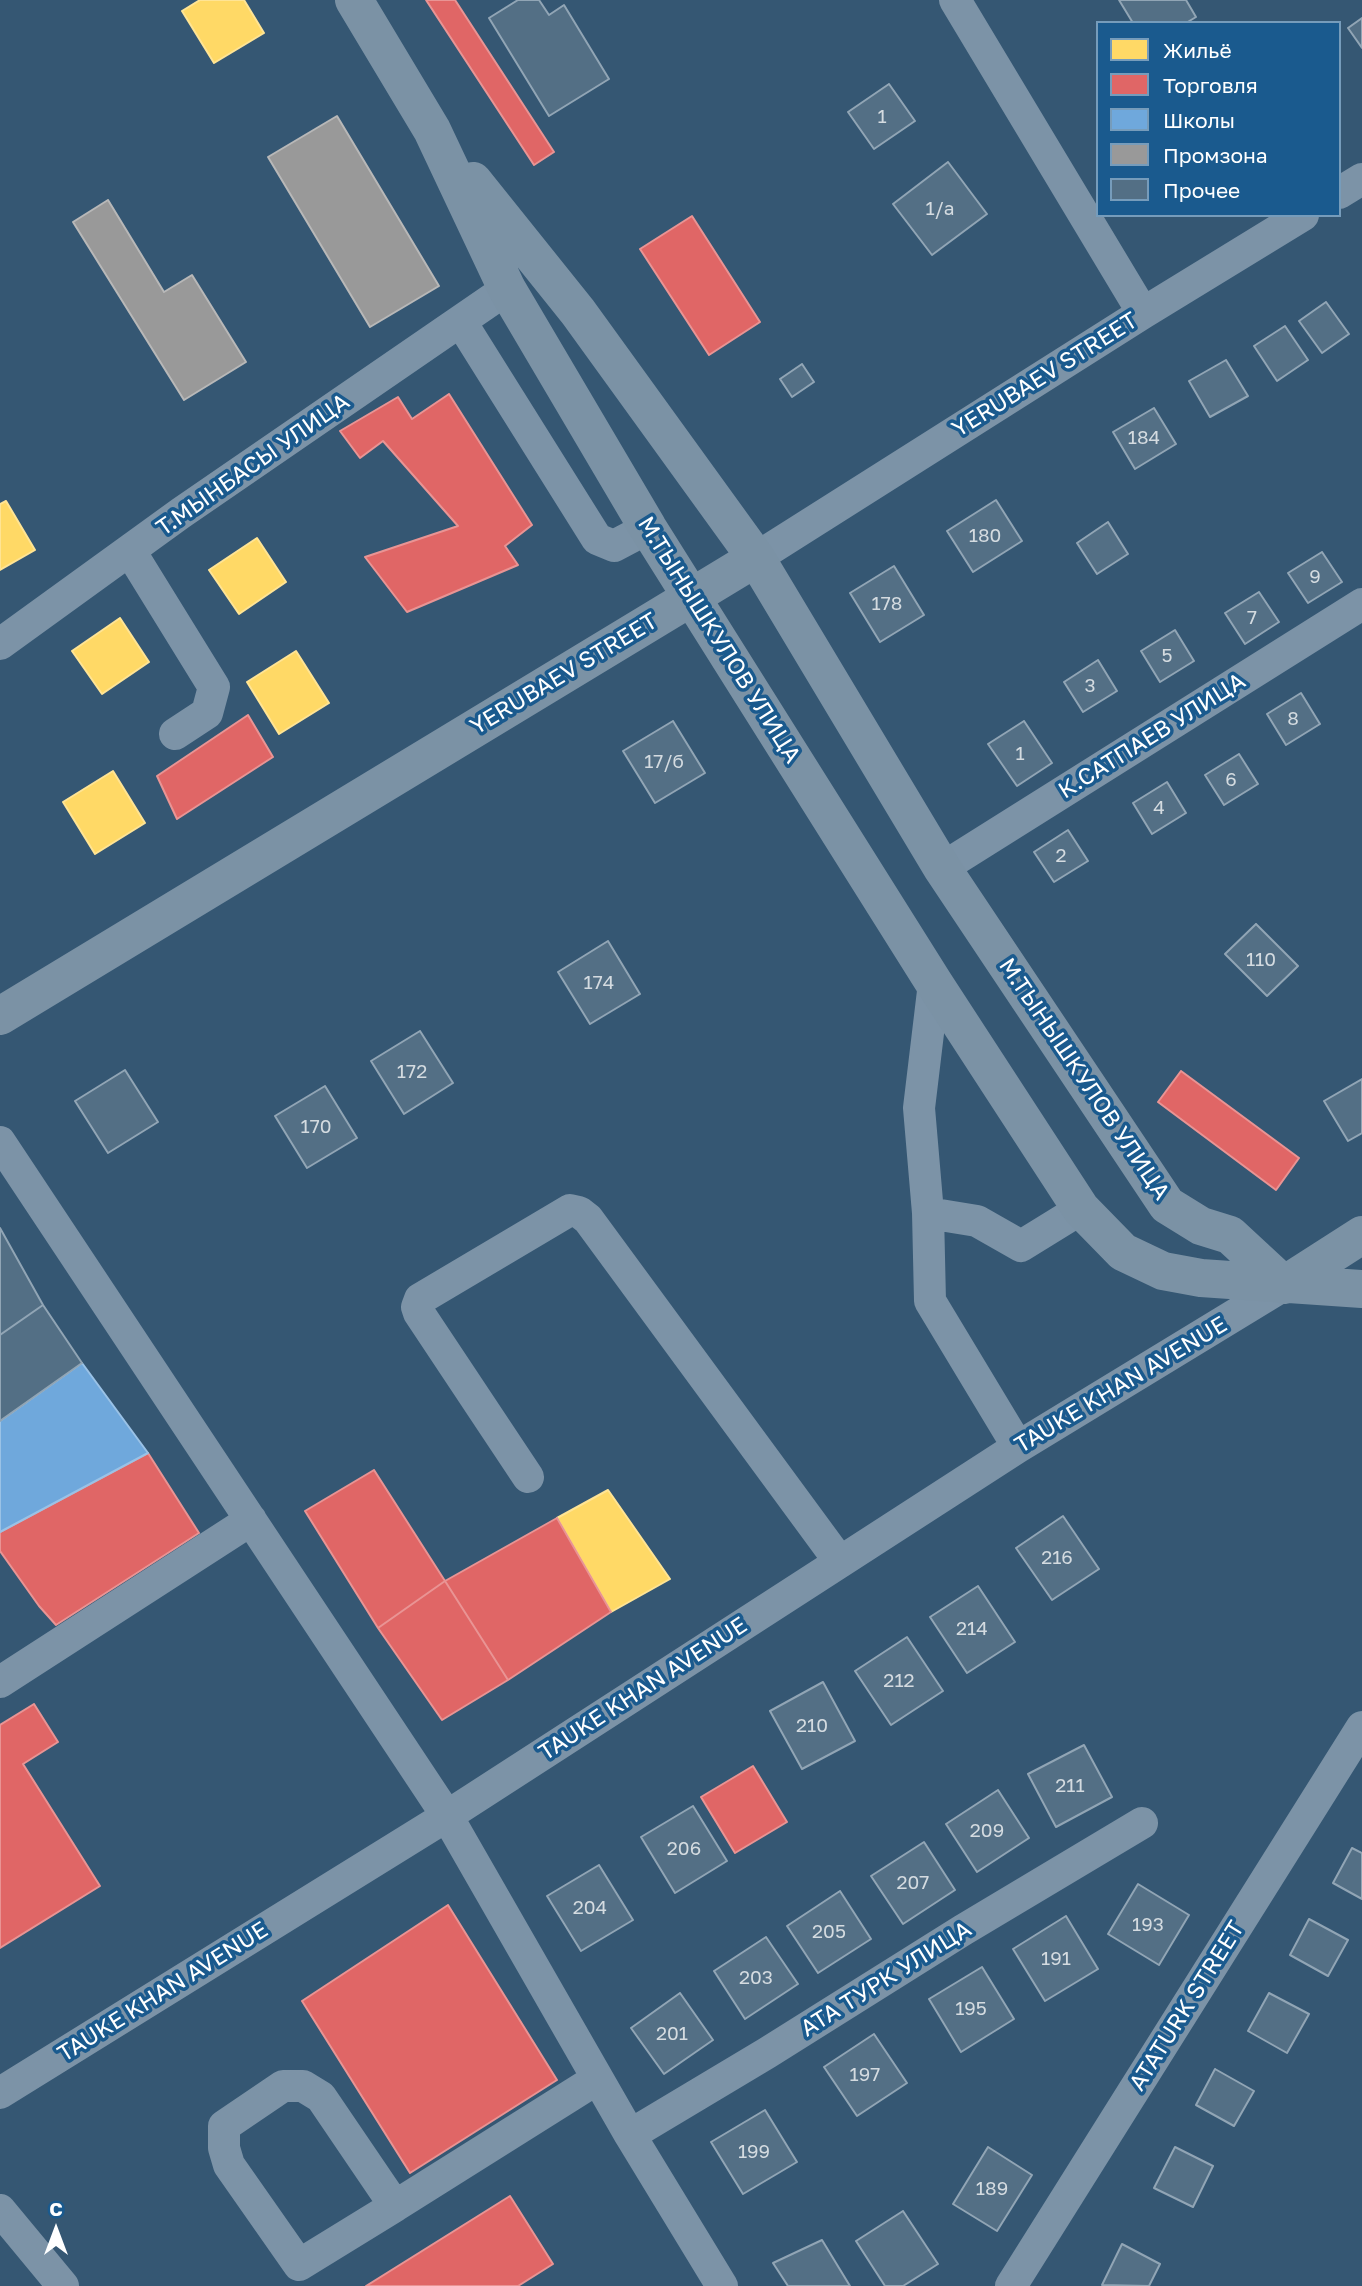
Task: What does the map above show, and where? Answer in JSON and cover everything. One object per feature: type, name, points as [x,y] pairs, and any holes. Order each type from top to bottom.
[{"type":"main road","name":"М.ТЫНЫШКУЛОВ УЛИЦА","points":[[354,0],[432,130],[507,289],[648,528],[934,983],[1081,1209],[1123,1252],[1163,1271],[1201,1278],[1284,1285]]},
{"type":"main road","name":"М.ТЫНЫШКУЛОВ УЛИЦА","points":[[432,130],[578,312],[756,558],[942,868],[1167,1205],[1201,1226],[1230,1235],[1284,1285]]},
{"type":"main road","name":"YERUBAEV STREET","points":[[0,1016],[756,558]]},
{"type":"main road","points":[[1284,1285],[1362,1235]]},
{"type":"main road","points":[[1284,1285],[1362,1289]]},
{"type":"street","points":[[955,0],[1143,313]]},
{"type":"street","points":[[1341,192],[1362,179]]},
{"type":"street","name":"YERUBAEV STREET","points":[[756,558],[1300,217]]},
{"type":"street","name":"Т.МЫНБАСЫ УЛИЦА","points":[[0,644],[507,289]]},
{"type":"street","points":[[461,322],[597,539],[614,546],[648,528]]},
{"type":"street","points":[[130,551],[214,687],[207,713],[175,734]]},
{"type":"street","name":"К.САТПАЕВ УЛИЦА","points":[[942,868],[1362,604]]},
{"type":"street","points":[[934,983],[919,1108],[928,1213],[930,1301],[1018,1447]]},
{"type":"street","points":[[0,1142],[447,1816],[713,2283]]},
{"type":"street","points":[[928,1213],[977,1221],[1021,1246],[1081,1209]]},
{"type":"street","points":[[528,1477],[419,1313],[418,1307],[420,1299],[569,1210],[579,1212],[588,1219],[841,1562]]},
{"type":"street","name":"TAUKE KHAN AVENUE","points":[[0,2093],[447,1816],[1018,1447],[1284,1285]]},
{"type":"street","points":[[0,1682],[251,1520]]},
{"type":"street","name":"ATATURK STREET","points":[[1011,2286],[1362,1727]]},
{"type":"street","name":"АТА ТУРК УЛИЦА","points":[[630,2135],[1142,1823]]},
{"type":"street","points":[[396,2206],[321,2097],[303,2086],[283,2085],[224,2126],[224,2148],[229,2165],[299,2265],[396,2206],[597,2078]]},
{"type":"street","points":[[0,2210],[63,2286]]},
{"type":"building: Жильё","points":[[200,0],[244,0],[264,33],[214,63],[182,11]]},
{"type":"building: Жильё","points":[[6,501],[35,550],[0,570],[0,504]]},
{"type":"building: Жильё","points":[[257,538],[286,582],[239,614],[209,570]]},
{"type":"building: Жильё","points":[[120,618],[149,662],[102,694],[72,651]]},
{"type":"building: Жильё","points":[[296,651],[329,703],[279,734],[247,682]]},
{"type":"building: Жильё","points":[[113,771],[145,823],[95,854],[63,802]]},
{"type":"building: Жильё","points":[[608,1490],[670,1579],[611,1612],[557,1518]]},
{"type":"building: Торговля","points":[[426,0],[455,0],[554,152],[534,165]]},
{"type":"building: Торговля","points":[[692,216],[760,322],[709,355],[640,249]]},
{"type":"building: Торговля","points":[[449,394],[532,525],[505,546],[518,565],[407,612],[365,557],[458,526],[383,441],[360,458],[340,431],[398,397],[412,419]]},
{"type":"building: Торговля","points":[[248,715],[273,757],[177,819],[157,776]]},
{"type":"building: Торговля","points":[[1181,1071],[1299,1158],[1276,1190],[1158,1102]]},
{"type":"building: Торговля","points":[[148,1453],[199,1533],[56,1625],[0,1551],[0,1532]]},
{"type":"building: Торговля","points":[[374,1470],[445,1581],[378,1628],[305,1511]]},
{"type":"building: Торговля","points":[[557,1518],[611,1612],[508,1680],[445,1581]]},
{"type":"building: Торговля","points":[[445,1581],[508,1680],[442,1720],[378,1628]]},
{"type":"building: Торговля","points":[[34,1704],[58,1742],[23,1764],[100,1886],[0,1948],[0,1725]]},
{"type":"building: Торговля","points":[[753,1766],[787,1822],[735,1853],[701,1797]]},
{"type":"building: Торговля","points":[[448,1905],[557,2080],[410,2173],[302,2001]]},
{"type":"building: Торговля","points":[[510,2196],[553,2264],[518,2286],[366,2286]]},
{"type":"building: Школы","points":[[82,1363],[148,1453],[0,1532],[0,1421]]},
{"type":"building: Промзона","points":[[337,116],[439,286],[370,327],[268,157]]},
{"type":"building: Промзона","points":[[108,200],[164,292],[192,275],[246,362],[184,400],[73,222]]},
{"type":"building: Прочее","points":[[518,0],[539,0],[549,15],[564,5],[609,79],[549,116],[489,18]]},
{"type":"building: Прочее","points":[[1119,0],[1186,0],[1196,17],[1189,21],[1132,21]]},
{"type":"building: Прочее","points":[[1362,18],[1362,48],[1348,28]]},
{"type":"building: Прочее","points":[[889,84],[915,121],[874,149],[848,112]]},
{"type":"building: Прочее","points":[[948,162],[987,214],[932,255],[893,204]]},
{"type":"building: Прочее","points":[[1326,302],[1349,334],[1322,353],[1299,321]]},
{"type":"building: Прочее","points":[[1285,326],[1308,360],[1277,381],[1254,346]]},
{"type":"building: Прочее","points":[[1226,360],[1248,396],[1210,417],[1189,381]]},
{"type":"building: Прочее","points":[[802,364],[814,382],[792,397],[780,379]]},
{"type":"building: Прочее","points":[[1154,408],[1176,444],[1135,469],[1113,432]]},
{"type":"building: Прочее","points":[[996,500],[1022,541],[973,572],[947,531]]},
{"type":"building: Прочее","points":[[1108,522],[1128,554],[1097,574],[1077,543]]},
{"type":"building: Прочее","points":[[1322,552],[1342,582],[1308,603],[1288,573]]},
{"type":"building: Прочее","points":[[894,566],[924,615],[880,642],[850,593]]},
{"type":"building: Прочее","points":[[1259,592],[1279,622],[1245,644],[1225,613]]},
{"type":"building: Прочее","points":[[1175,630],[1194,661],[1160,682],[1141,651]]},
{"type":"building: Прочее","points":[[1098,660],[1117,691],[1083,712],[1064,682]]},
{"type":"building: Прочее","points":[[1301,693],[1320,724],[1286,745],[1267,714]]},
{"type":"building: Прочее","points":[[673,721],[705,773],[655,803],[623,751]]},
{"type":"building: Прочее","points":[[1024,721],[1052,763],[1017,786],[988,744]]},
{"type":"building: Прочее","points":[[1239,754],[1258,784],[1224,805],[1205,775]]},
{"type":"building: Прочее","points":[[1167,782],[1186,813],[1152,834],[1133,803]]},
{"type":"building: Прочее","points":[[1068,830],[1088,861],[1054,882],[1034,852]]},
{"type":"building: Прочее","points":[[1256,924],[1298,966],[1267,996],[1225,954]]},
{"type":"building: Прочее","points":[[608,941],[640,994],[590,1024],[558,972]]},
{"type":"building: Прочее","points":[[420,1031],[453,1083],[404,1114],[371,1061]]},
{"type":"building: Прочее","points":[[125,1070],[158,1122],[108,1153],[75,1101]]},
{"type":"building: Прочее","points":[[1362,1079],[1362,1133],[1348,1141],[1324,1101]]},
{"type":"building: Прочее","points":[[325,1086],[357,1138],[307,1168],[275,1116]]},
{"type":"building: Прочее","points":[[0,1228],[43,1305],[0,1335]]},
{"type":"building: Прочее","points":[[43,1305],[82,1363],[0,1421],[0,1335]]},
{"type":"building: Прочее","points":[[1063,1516],[1099,1569],[1052,1600],[1016,1548]]},
{"type":"building: Прочее","points":[[978,1586],[1015,1642],[967,1673],[930,1617]]},
{"type":"building: Прочее","points":[[907,1637],[943,1691],[891,1725],[855,1671]]},
{"type":"building: Прочее","points":[[823,1682],[855,1741],[802,1769],[770,1711]]},
{"type":"building: Прочее","points":[[1084,1745],[1112,1797],[1056,1827],[1028,1774]]},
{"type":"building: Прочее","points":[[998,1790],[1029,1838],[977,1872],[946,1824]]},
{"type":"building: Прочее","points":[[693,1806],[727,1861],[675,1893],[641,1837]]},
{"type":"building: Прочее","points":[[924,1842],[955,1890],[903,1924],[871,1876]]},
{"type":"building: Прочее","points":[[1352,1848],[1362,1853],[1362,1899],[1333,1883]]},
{"type":"building: Прочее","points":[[599,1865],[633,1920],[581,1951],[547,1896]]},
{"type":"building: Прочее","points":[[1138,1884],[1189,1915],[1159,1965],[1108,1934]]},
{"type":"building: Прочее","points":[[840,1891],[871,1939],[818,1973],[787,1926]]},
{"type":"building: Прочее","points":[[1066,1916],[1098,1969],[1045,2001],[1013,1949]]},
{"type":"building: Прочее","points":[[1309,1919],[1348,1940],[1328,1976],[1290,1955]]},
{"type":"building: Прочее","points":[[766,1937],[798,1984],[745,2019],[714,1971]]},
{"type":"building: Прочее","points":[[982,1967],[1014,2019],[961,2052],[929,1999]]},
{"type":"building: Прочее","points":[[680,1993],[713,2040],[664,2074],[631,2028]]},
{"type":"building: Прочее","points":[[1269,1993],[1309,2014],[1287,2053],[1248,2031]]},
{"type":"building: Прочее","points":[[874,2034],[907,2083],[857,2116],[824,2067]]},
{"type":"building: Прочее","points":[[1215,2069],[1254,2091],[1234,2126],[1196,2105]]},
{"type":"building: Прочее","points":[[765,2110],[797,2162],[743,2194],[711,2142]]},
{"type":"building: Прочее","points":[[988,2147],[1032,2175],[997,2231],[953,2204]]},
{"type":"building: Прочее","points":[[1175,2147],[1213,2166],[1193,2207],[1154,2188]]},
{"type":"building: Прочее","points":[[903,2211],[938,2264],[903,2286],[885,2286],[856,2241]]},
{"type":"building: Прочее","points":[[822,2240],[850,2286],[788,2286],[773,2263]]},
{"type":"building: Прочее","points":[[1122,2244],[1160,2264],[1149,2286],[1102,2285]]}]
